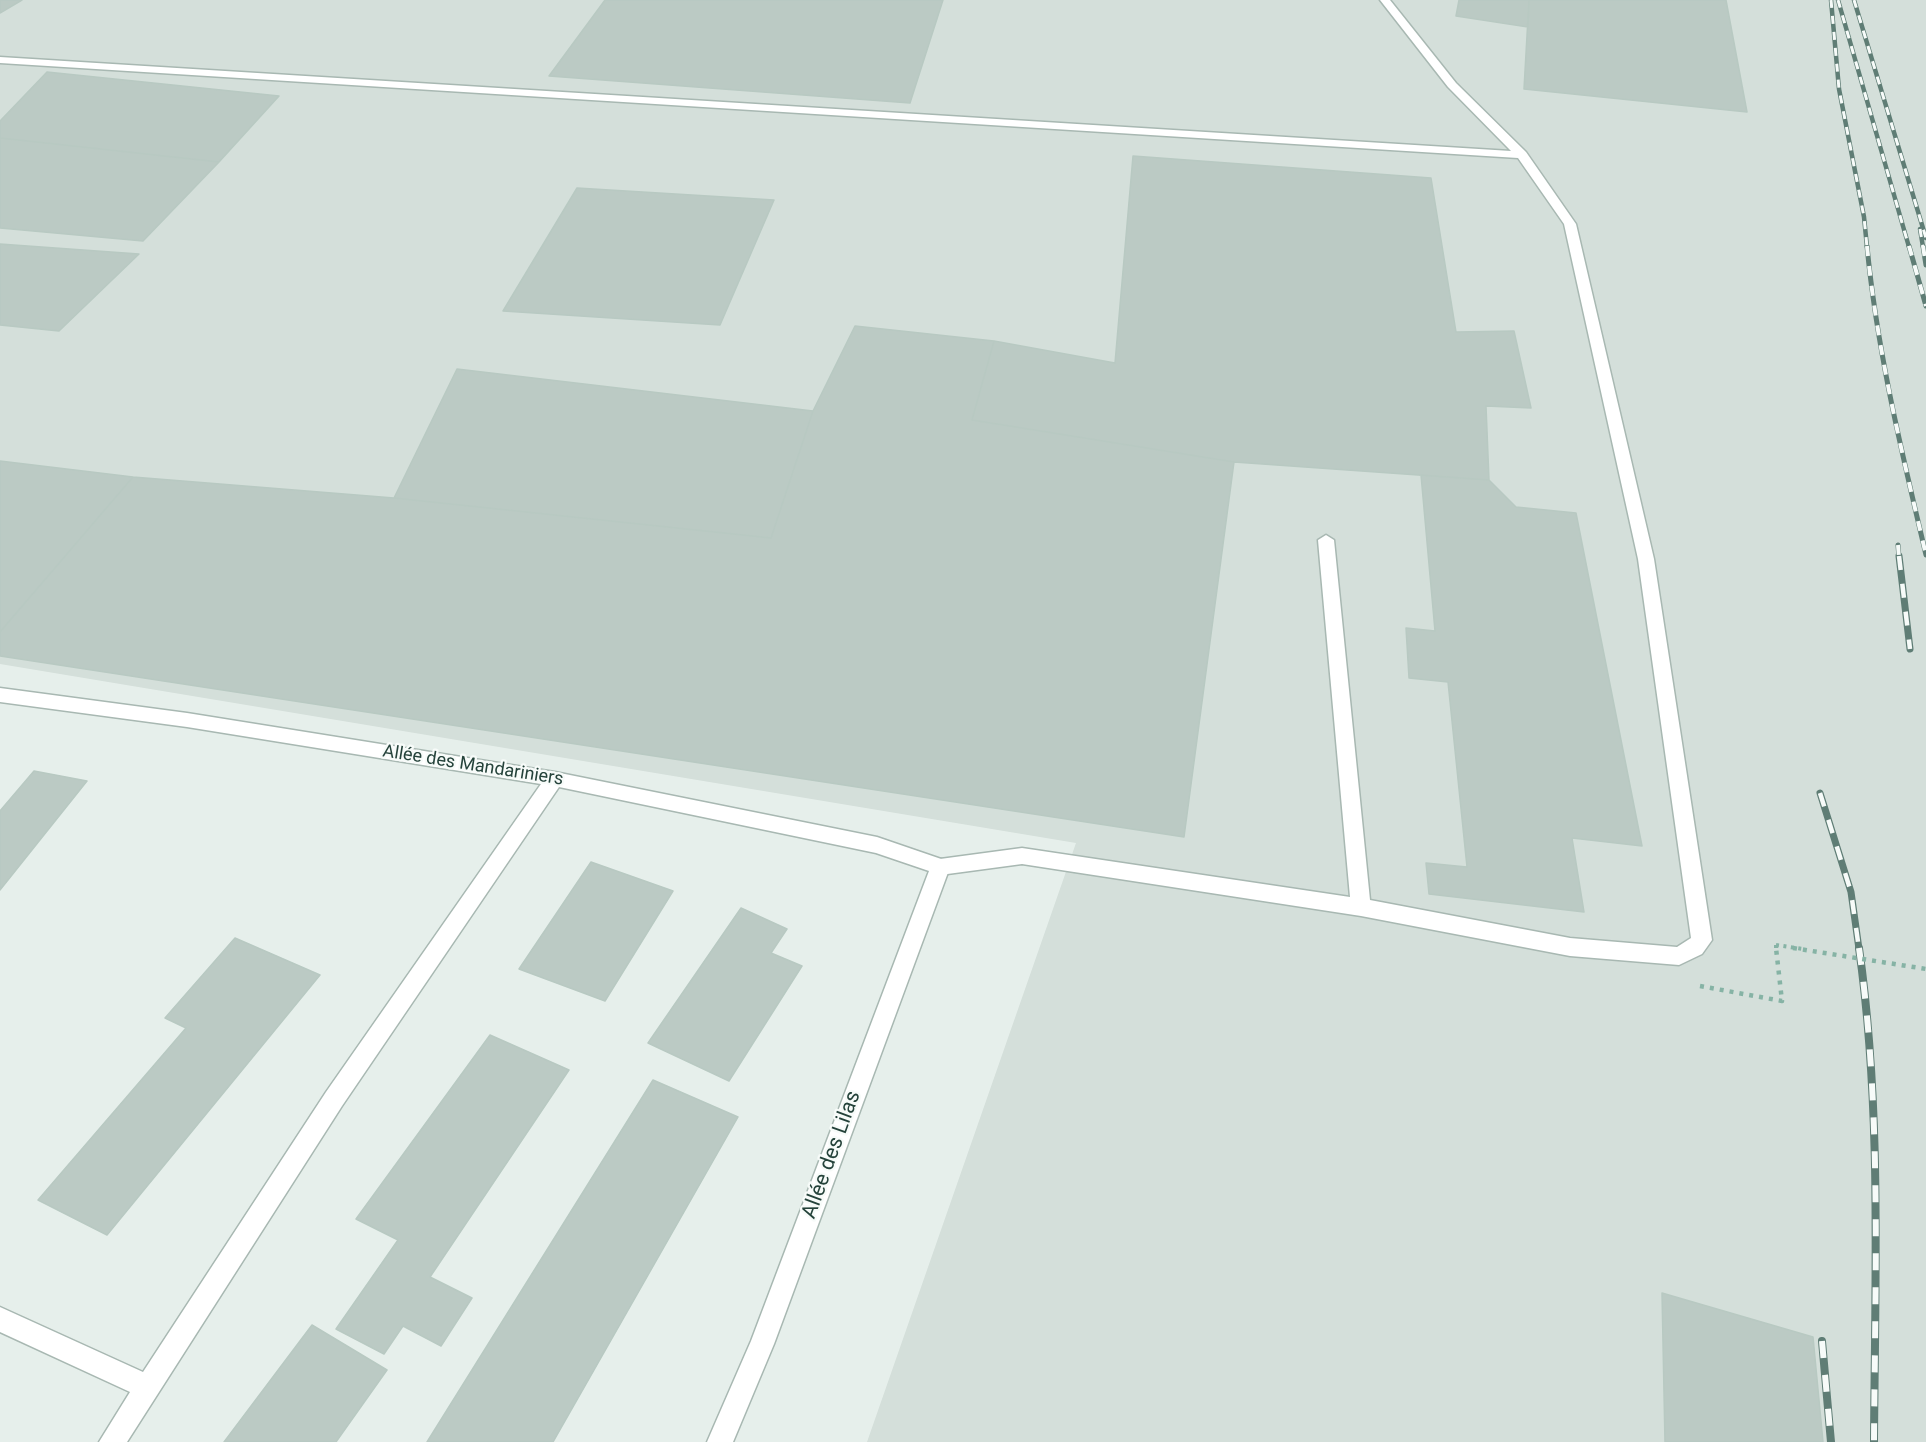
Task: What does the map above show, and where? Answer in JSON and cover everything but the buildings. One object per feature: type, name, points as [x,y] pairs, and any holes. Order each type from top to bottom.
[{"type":"street","points":[[940,867],[1022,856],[1361,907],[1570,947],[1679,956],[1695,948],[1702,940],[1646,559],[1570,224],[1522,155],[1452,85],[1385,0]]},
{"type":"street","points":[[0,60],[1522,155]]},
{"type":"street","points":[[1326,540],[1361,907]]},
{"type":"street","name":"Allée des Mandariniers","points":[[0,695],[187,720],[555,779],[877,845],[940,867]]},
{"type":"street","points":[[112,1442],[334,1099],[555,779]]},
{"type":"street","name":"Allée des Lilas","points":[[720,1442],[762,1344],[940,867]]},
{"type":"street","points":[[0,1319],[147,1388]]},
{"type":"path","points":[[1776,945],[1926,969]]},
{"type":"shaded area","points":[[0,0],[1926,0],[1926,1442],[867,1442],[1076,843],[0,664]]},
{"type":"railway","points":[[1831,0],[1839,89],[1864,217],[1867,247]]},
{"type":"railway","points":[[1838,0],[1909,247]]},
{"type":"railway","points":[[1854,0],[1926,238]]},
{"type":"railway","points":[[1920,229],[1923,247]]},
{"type":"railway","points":[[1867,246],[1884,363],[1899,440],[1926,555]]},
{"type":"railway","points":[[1909,246],[1926,306]]},
{"type":"railway","points":[[1923,246],[1926,265]]},
{"type":"railway","points":[[1898,545],[1899,558]]},
{"type":"railway","points":[[1899,556],[1910,649]]},
{"type":"railway","points":[[1820,793],[1851,892],[1859,949]]},
{"type":"railway","points":[[1859,948],[1871,1071],[1876,1195],[1874,1442]]},
{"type":"railway","points":[[1822,1341],[1831,1442]]}]
